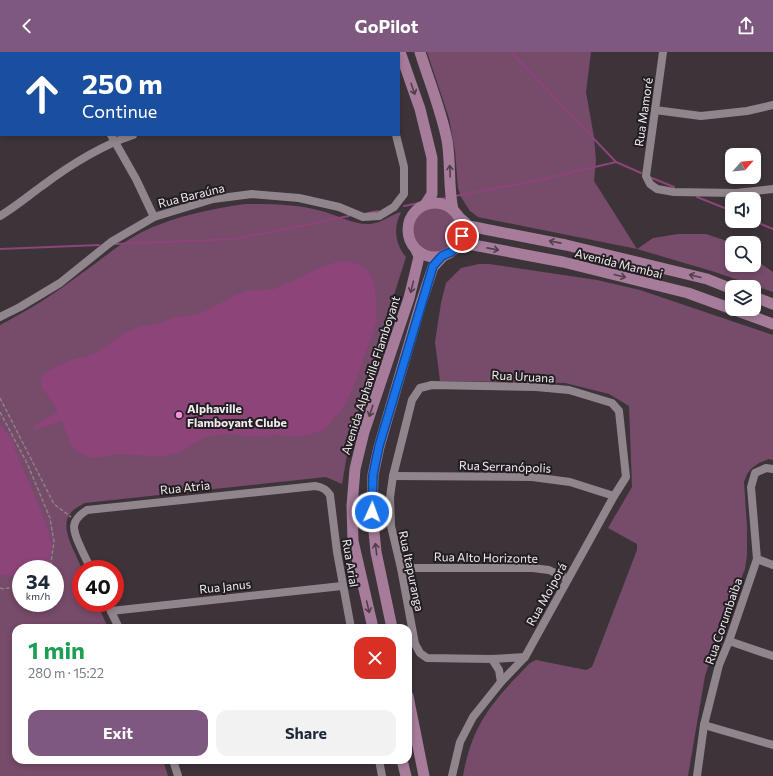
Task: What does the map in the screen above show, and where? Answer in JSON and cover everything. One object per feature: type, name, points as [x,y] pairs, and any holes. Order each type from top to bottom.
[{"type":"street","points":[[400,52],[420,109],[432,158],[432,194],[425,205]]},
{"type":"street","points":[[420,52],[447,141],[450,162],[451,200],[462,226],[462,236],[458,245],[451,252],[442,256],[433,257],[424,255],[416,250],[408,233],[411,217],[417,210],[425,205],[434,203],[445,205],[456,214]]},
{"type":"street","name":"Rua Mamoré","points":[[663,52],[646,176],[650,184],[657,189],[674,192],[736,193],[773,189]]},
{"type":"street","points":[[655,110],[701,116],[747,112],[773,106]]},
{"type":"street","points":[[0,216],[14,208],[74,163],[113,138],[126,136]]},
{"type":"street","name":"Rua Baraúna","points":[[0,317],[20,308],[57,284],[111,242],[154,217],[213,199],[252,194],[299,198],[339,207],[363,217],[379,216],[394,207],[404,194],[404,167],[396,136]]},
{"type":"street","points":[[113,138],[136,179],[154,217]]},
{"type":"street","name":"Avenida Mambai","points":[[456,214],[469,226],[566,244],[707,280],[725,286]]},
{"type":"street","name":"Avenida Mambai","points":[[455,248],[468,244],[563,262],[688,293],[773,324]]},
{"type":"street","name":"Avenida Alphaville Flamboyant","points":[[372,624],[353,541],[352,506],[355,469],[364,432],[409,298],[419,256],[416,250]]},
{"type":"street","points":[[391,624],[376,552],[372,512],[373,475],[379,446],[421,303],[433,266],[442,256]]},
{"type":"street","points":[[761,300],[773,304]]},
{"type":"street","name":"Rua Uruana","points":[[420,388],[432,385],[536,387],[569,390],[612,403],[619,411]]},
{"type":"street","name":"Rua Itapuranga","points":[[411,624],[401,568],[390,526],[390,497],[393,476],[412,400],[420,388]]},
{"type":"street","name":"Rua Moiporá","points":[[452,776],[460,742],[472,717],[501,682],[525,657],[626,477],[619,411]]},
{"type":"street","name":"Rua Corumbaiba","points":[[697,776],[704,725],[719,665],[730,641],[757,559],[751,487],[755,473],[766,468],[773,469]]},
{"type":"street","name":"Rua Serranópolis","points":[[393,476],[532,477],[570,482],[614,496]]},
{"type":"street","name":"Rua Atria","points":[[76,520],[79,515],[87,510],[315,486]]},
{"type":"street","name":"Rua Arial","points":[[315,486],[328,491],[330,495],[342,586],[350,624]]},
{"type":"street","points":[[76,520],[73,528],[74,534],[87,560]]},
{"type":"street","points":[[757,559],[773,564]]},
{"type":"street","name":"Rua Alto Horizonte","points":[[401,568],[532,568],[549,570],[568,579]]},
{"type":"street","points":[[361,577],[380,574]]},
{"type":"street","name":"Rua Janus","points":[[124,610],[342,586]]},
{"type":"street","points":[[111,612],[117,624]]},
{"type":"street","name":"Rua Itapuranga","points":[[412,628],[415,644],[420,653],[427,658],[492,659]]},
{"type":"street","points":[[730,641],[773,656]]},
{"type":"street","points":[[501,682],[499,670],[492,659],[525,657]]},
{"type":"street","points":[[412,716],[424,776]]},
{"type":"street","points":[[704,725],[773,745]]},
{"type":"street","points":[[175,764],[178,776]]},
{"type":"street","points":[[380,764],[382,776]]},
{"type":"street","points":[[403,764],[406,776]]},
{"type":"path","points":[[0,398],[54,504],[76,520]]},
{"type":"path","points":[[0,412],[26,463],[50,518],[54,542],[51,560]]},
{"type":"path","points":[[0,588],[4,589],[12,587]]},
{"type":"shaded area","points":[[427,52],[591,52],[586,92],[594,137],[596,161],[594,181],[637,249],[478,217],[470,211],[461,197],[458,188],[455,151],[449,118]]},
{"type":"shaded area","name":"Alphaville Flamboyant Clube","points":[[245,204],[303,207],[322,211],[364,224],[378,222],[401,212],[398,218],[396,236],[399,247],[406,257],[364,390],[347,455],[342,484],[326,477],[85,503],[73,511],[67,520],[66,526],[67,533],[78,560],[72,560],[72,612],[101,612],[106,624],[12,624],[12,764],[164,764],[168,776],[0,776],[0,325],[52,294],[132,237],[152,227],[204,211]]},
{"type":"shaded area","points":[[435,207],[448,211],[454,217],[458,230],[454,243],[448,249],[435,253],[422,249],[416,243],[412,230],[416,217],[422,211]]},
{"type":"shaded area","points":[[678,234],[706,234],[725,241],[725,272],[761,272],[761,264],[773,272],[773,292],[761,288],[761,280],[738,280],[637,249],[653,238]]},
{"type":"shaded area","points":[[346,261],[356,263],[367,270],[372,277],[375,287],[377,321],[352,391],[343,408],[323,431],[298,437],[275,435],[255,437],[229,434],[216,435],[205,437],[181,452],[164,456],[119,454],[95,458],[87,457],[76,451],[70,443],[62,421],[35,430],[33,426],[58,412],[42,388],[41,380],[43,374],[57,366],[76,358],[85,357],[96,353],[124,333],[141,326],[157,324],[176,317],[199,314],[247,291],[274,289],[317,269],[336,262]]},
{"type":"shaded area","points":[[479,264],[489,264],[597,280],[640,290],[773,335],[773,460],[769,459],[752,468],[747,474],[744,482],[747,527],[747,555],[745,569],[720,629],[705,676],[688,776],[463,776],[472,741],[486,714],[495,701],[530,663],[536,660],[586,670],[592,667],[637,550],[637,544],[608,528],[632,487],[629,406],[609,394],[565,383],[440,381],[435,342],[441,303],[446,283],[461,268]]},
{"type":"shaded area","points":[[0,425],[14,441],[15,450],[45,520],[52,543],[50,560],[12,560],[12,576],[0,575]]},
{"type":"waterway","points":[[511,52],[616,162],[641,173]]},
{"type":"waterway","points":[[455,196],[539,180],[616,162]]},
{"type":"waterway","points":[[652,178],[674,187]]},
{"type":"waterway","points":[[697,197],[725,208]]},
{"type":"waterway","points":[[439,199],[447,198]]},
{"type":"waterway","points":[[404,206],[419,203]]},
{"type":"waterway","points":[[368,213],[378,211]]},
{"type":"waterway","points":[[116,244],[235,239],[349,216]]},
{"type":"waterway","points":[[761,224],[773,229]]},
{"type":"waterway","points":[[0,249],[99,245]]},
{"type":"place","name":"Alphaville Flamboyant Clube","points":[[179,415]]},
{"type":"route","points":[[372,512],[373,475],[379,446],[433,266],[442,256],[451,252],[458,245],[462,236]]}]
